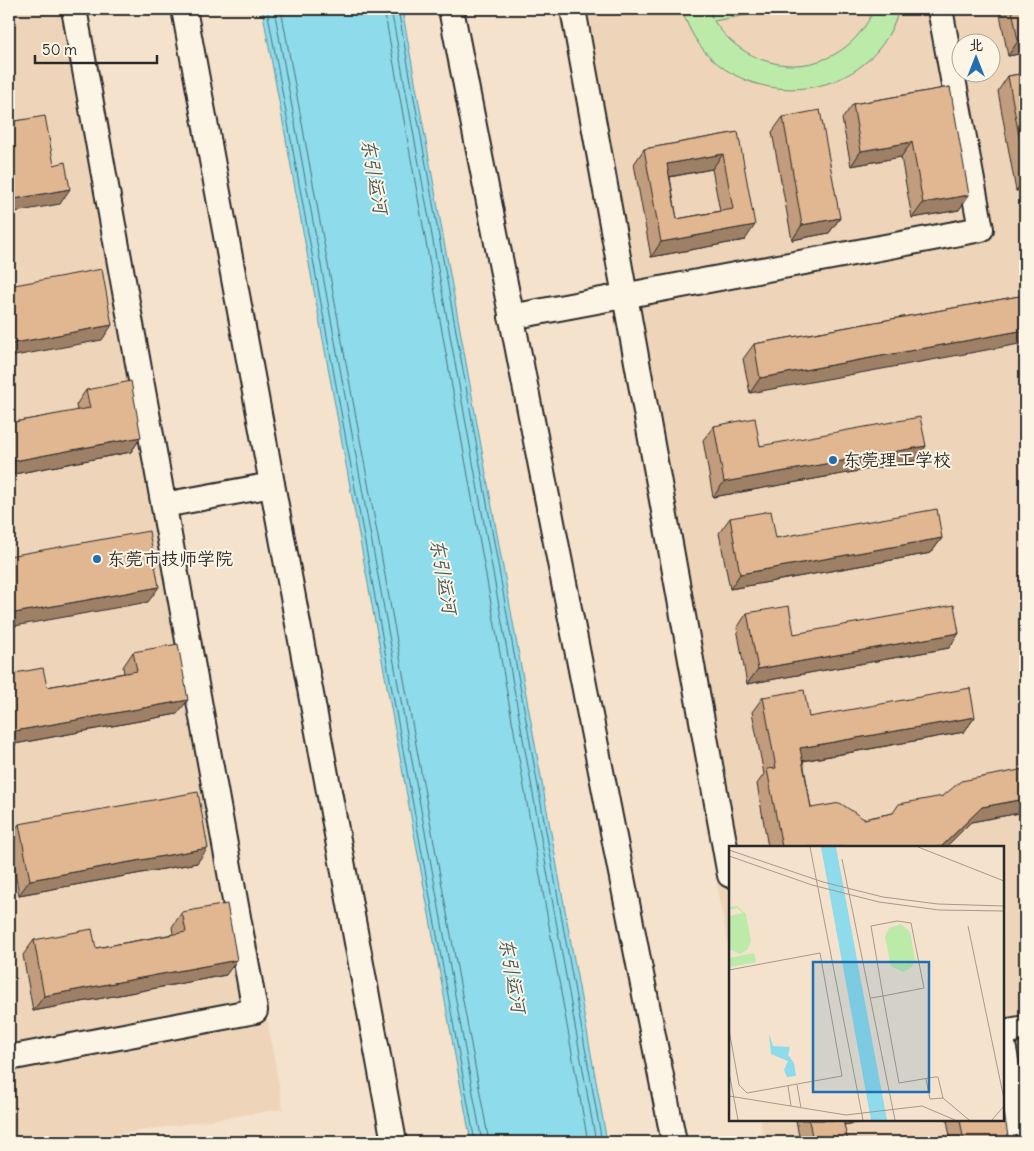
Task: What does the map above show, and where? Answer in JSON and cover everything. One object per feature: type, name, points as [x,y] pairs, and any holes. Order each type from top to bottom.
[{"type":"lane","points":[[9,1058],[255,1012],[74,9]]},
{"type":"lane","points":[[184,9],[394,1142]]},
{"type":"lane","points":[[451,9],[674,1142]]},
{"type":"lane","points":[[572,9],[729,869]]},
{"type":"lane","points":[[511,317],[981,229],[940,9]]},
{"type":"lane","points":[[164,505],[272,485]]},
{"type":"lane","points":[[1004,1032],[1025,1028]]},
{"type":"lane","points":[[1004,1049],[1021,1142]]},
{"type":"shaded area","name":"东莞市技师学院","points":[[9,9],[89,9],[283,1109],[67,1142],[9,1142]]},
{"type":"shaded area","name":"东莞理工学校","points":[[558,9],[1025,9],[1025,1142],[764,1142],[760,1121],[1004,1121],[1004,846],[729,846],[729,950]]},
{"type":"green space","points":[[682,9],[708,9],[712,18],[711,9],[778,9],[714,21],[731,41],[752,55],[775,63],[798,65],[821,60],[842,50],[860,32],[874,9],[899,9],[883,44],[857,69],[826,84],[791,89],[756,84],[724,69],[699,44]]},
{"type":"water","name":"东引运河","points":[[262,9],[402,9],[607,1142],[471,1142]]},
{"type":"building","points":[[1012,9],[1025,9],[1025,40],[1018,41]]},
{"type":"building","points":[[1025,73],[1025,168],[1008,76]]},
{"type":"building","points":[[950,87],[969,195],[923,203],[912,142],[861,151],[853,104]]},
{"type":"building","points":[[820,110],[840,218],[802,225],[783,117]]},
{"type":"building","points":[[45,116],[54,165],[65,162],[70,189],[9,200],[9,122]]},
{"type":"building","points":[[738,132],[755,225],[661,242],[644,149]],"holes":[[[723,154],[733,209],[677,219],[667,164]]]},
{"type":"building","points":[[102,269],[112,325],[9,344],[9,286]]},
{"type":"building","points":[[1025,295],[1025,330],[760,378],[754,344]]},
{"type":"building","points":[[131,381],[141,437],[9,462],[9,423],[90,408],[86,390]]},
{"type":"building","points":[[920,417],[926,446],[724,482],[714,426],[755,418],[760,446]]},
{"type":"building","points":[[937,509],[942,538],[740,574],[730,518],[771,511],[776,538]]},
{"type":"building","points":[[149,531],[159,587],[9,614],[9,556]]},
{"type":"building","points":[[954,605],[959,633],[758,669],[747,613],[789,606],[794,634]]},
{"type":"building","points":[[178,644],[188,700],[9,732],[9,674],[43,668],[47,687],[137,671],[133,652]]},
{"type":"building","points":[[970,688],[975,717],[800,748],[811,808],[840,803],[864,819],[893,813],[899,804],[943,796],[961,781],[1025,769],[1025,799],[982,807],[942,846],[782,846],[767,769],[776,768],[763,697],[804,690],[809,717]]},
{"type":"building","points":[[198,792],[208,848],[30,880],[19,824]]},
{"type":"building","points":[[227,904],[237,960],[44,996],[34,940],[92,929],[96,948],[186,932],[182,912]]},
{"type":"building","points":[[1004,1112],[1009,1142],[964,1142],[960,1121],[1004,1121]]},
{"type":"building","points":[[809,1121],[843,1121],[848,1142],[813,1142]]},
{"type":"place","name":"东莞理工学校","points":[[833,460]]},
{"type":"place","name":"东莞市技师学院","points":[[97,559]]}]
